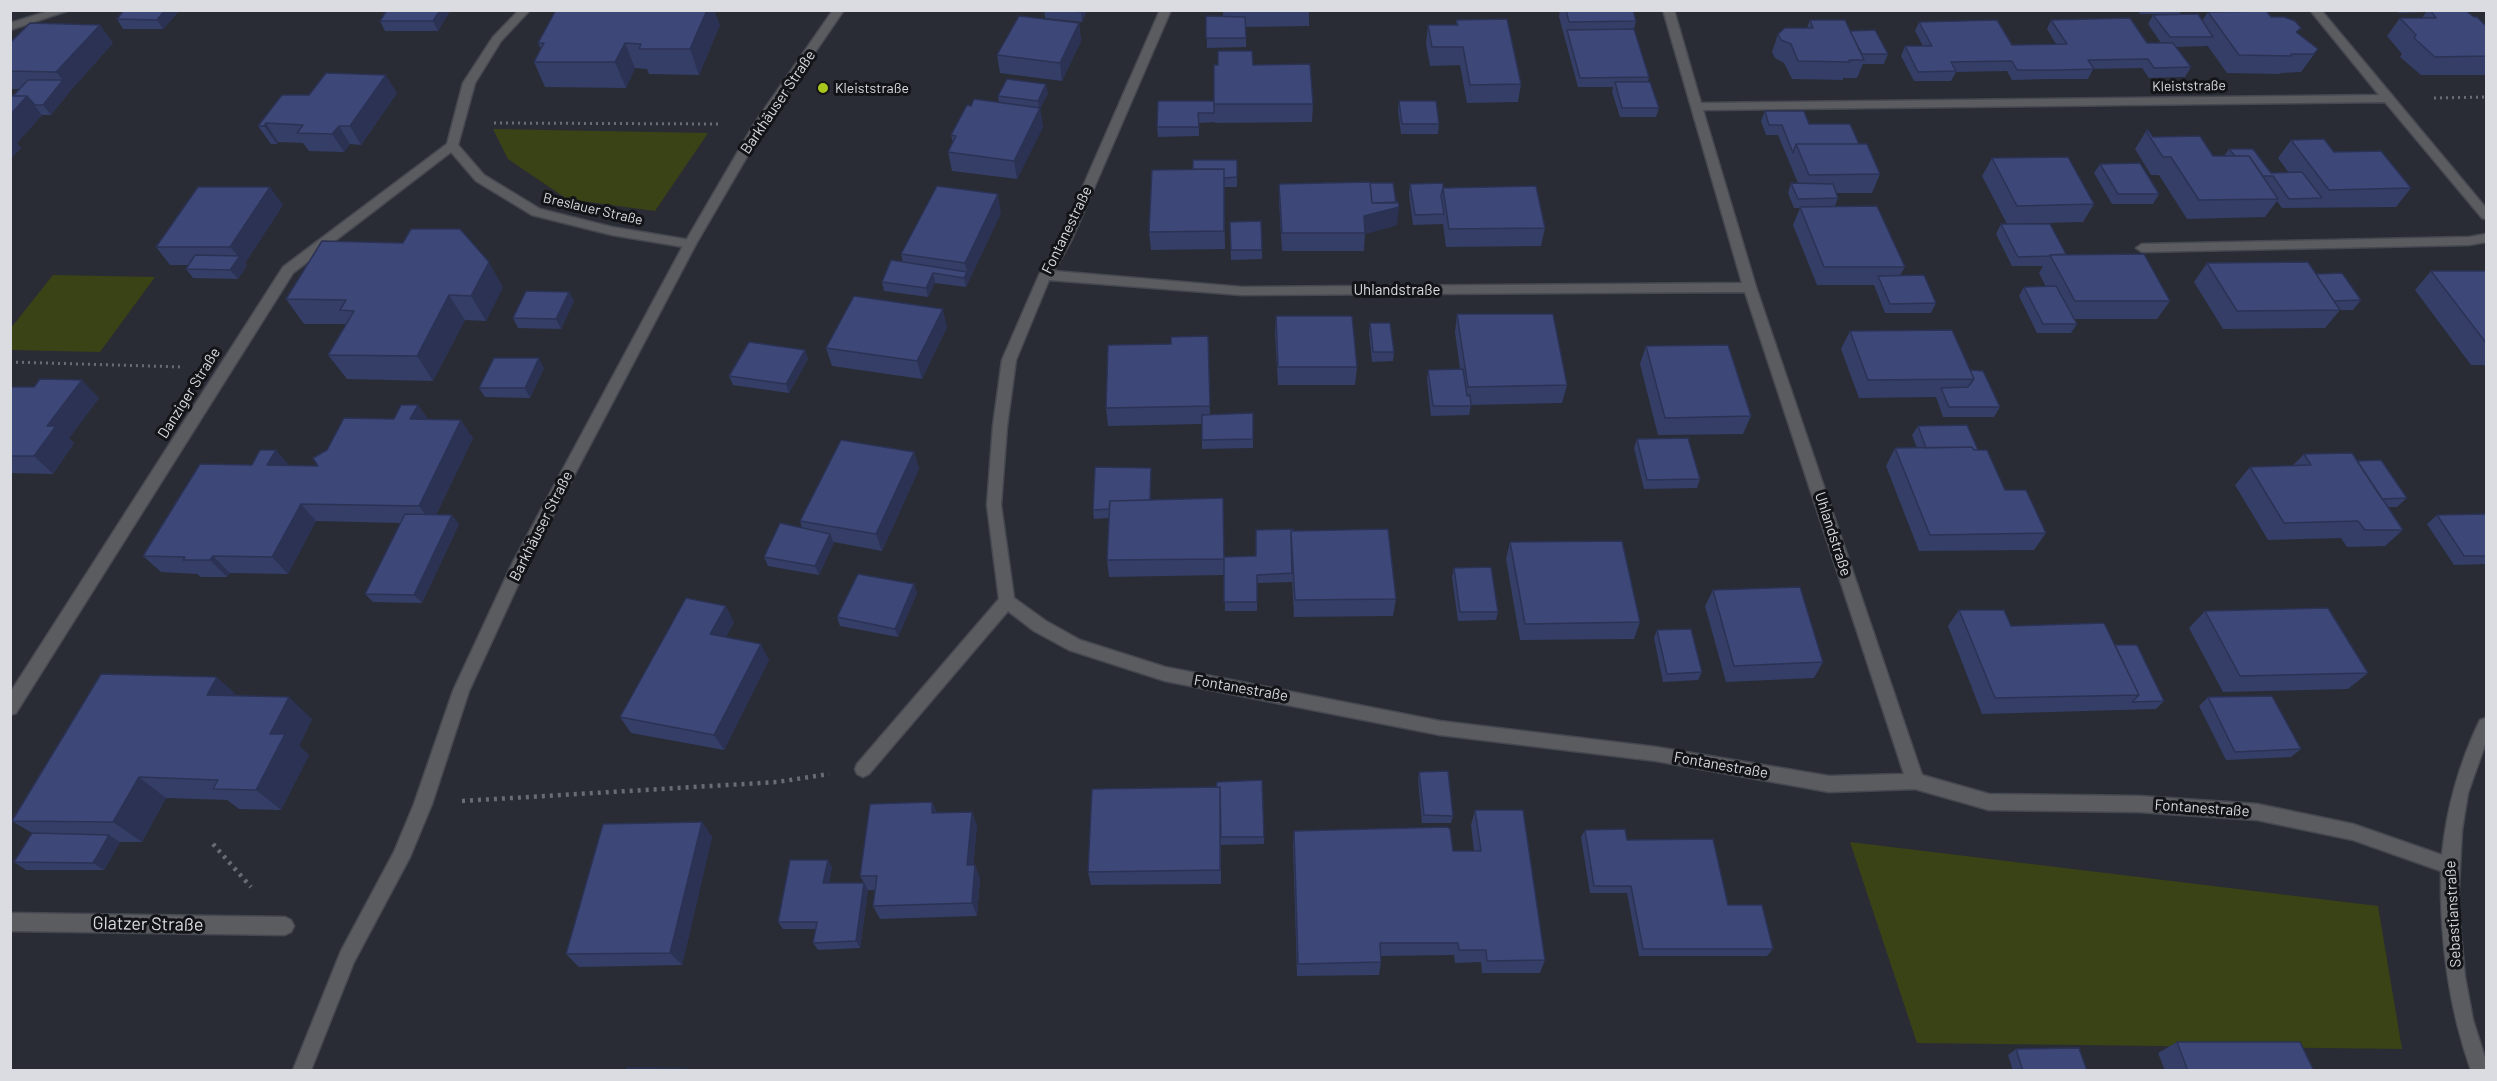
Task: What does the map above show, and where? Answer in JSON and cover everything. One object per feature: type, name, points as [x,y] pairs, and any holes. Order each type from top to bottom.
[{"type":"street","points":[[10,27],[65,10]]},
{"type":"street","points":[[452,146],[469,83],[497,39],[525,10]]},
{"type":"street","name":"Barkhäuser Straße","points":[[302,1071],[347,957],[401,857],[423,804],[461,691],[521,562],[690,244],[760,124],[839,10]]},
{"type":"street","name":"Fontanestraße","points":[[1166,10],[1066,238],[1045,275],[1009,360],[1000,426],[994,505],[1007,601],[1040,626],[1075,645],[1165,674],[1440,728],[1656,754],[1829,784],[1915,781],[1989,802],[2139,804],[2257,812],[2353,832],[2448,865]]},
{"type":"street","name":"Uhlandstraße","points":[[1668,10],[1750,287],[1915,781]]},
{"type":"street","points":[[2315,10],[2487,215]]},
{"type":"street","name":"Kleiststraße","points":[[1698,107],[2389,98]]},
{"type":"street","name":"Breslauer Straße","points":[[452,146],[480,178],[536,212],[612,231],[690,244]]},
{"type":"street","name":"Danziger Straße","points":[[10,708],[288,270],[452,146]]},
{"type":"street","points":[[2142,248],[2469,241],[2487,238]]},
{"type":"street","name":"Uhlandstraße","points":[[1045,275],[1242,291],[1750,287]]},
{"type":"street","points":[[863,769],[1007,601]]},
{"type":"street","name":"Sebastianstraße","points":[[2480,1071],[2462,1016],[2452,946],[2448,865],[2459,802],[2475,746],[2487,725]]},
{"type":"street","name":"Glatzer Straße","points":[[10,922],[285,926]]},
{"type":"path","points":[[2389,98],[2487,97]]},
{"type":"path","points":[[459,122],[760,124]]},
{"type":"path","points":[[10,362],[224,368]]},
{"type":"path","points":[[472,801],[777,782],[863,769]]},
{"type":"green space","points":[[493,129],[708,133],[655,211],[567,199],[508,159]]},
{"type":"green space","points":[[53,275],[155,277],[100,352],[11,350],[11,328]]},
{"type":"green space","points":[[1850,842],[2378,906],[2402,1049],[1917,1043]]},
{"type":"building","points":[[124,10],[165,10],[157,20],[117,19]]},
{"type":"building","points":[[387,10],[440,10],[433,21],[380,21]]},
{"type":"building","points":[[556,10],[707,10],[690,49],[639,49],[641,44],[625,43],[615,62],[534,62],[544,43],[538,43]]},
{"type":"building","points":[[1566,10],[1633,10],[1636,21],[1569,22]]},
{"type":"building","points":[[2430,10],[2465,10],[2477,17],[2487,27],[2487,56],[2435,57],[2414,38],[2416,35],[2400,18],[2436,18]]},
{"type":"building","points":[[2266,11],[2271,17],[2284,17],[2295,21],[2301,28],[2296,32],[2318,49],[2314,54],[2239,55],[2208,12]]},
{"type":"building","points":[[2198,14],[2213,37],[2170,37],[2153,15]]},
{"type":"building","points":[[1019,16],[1079,23],[1060,63],[997,55]]},
{"type":"building","points":[[1206,16],[1245,17],[1246,38],[1206,38]]},
{"type":"building","points":[[2130,18],[2147,43],[2173,43],[2191,67],[2154,68],[2148,59],[2088,60],[2094,69],[2056,70],[2017,70],[2012,61],[1951,62],[1956,71],[1918,72],[1905,46],[1932,46],[1919,22],[1997,20],[2012,45],[2067,44],[2051,20]]},
{"type":"building","points":[[1507,19],[1521,84],[1470,85],[1463,47],[1432,47],[1428,25],[1458,25],[1456,20]]},
{"type":"building","points":[[1810,20],[1845,20],[1864,60],[1798,61],[1791,44],[1781,40],[1778,34],[1785,28],[1813,28]]},
{"type":"building","points":[[30,23],[100,25],[56,72],[10,71],[10,43]]},
{"type":"building","points":[[1634,29],[1649,77],[1580,78],[1567,30]]},
{"type":"building","points":[[1875,30],[1888,54],[1862,54],[1850,31]]},
{"type":"building","points":[[1218,51],[1252,51],[1253,65],[1310,64],[1313,104],[1214,104],[1214,65],[1218,65]]},
{"type":"building","points":[[326,73],[386,75],[350,126],[339,126],[332,134],[297,133],[303,125],[266,123],[264,126],[258,126],[282,95],[309,95]]},
{"type":"building","points":[[1007,79],[1046,84],[1038,101],[998,96]]},
{"type":"building","points":[[28,80],[63,80],[43,105],[35,105],[27,96],[13,96]]},
{"type":"building","points":[[1615,82],[1650,82],[1659,108],[1622,108]]},
{"type":"building","points":[[10,96],[27,96],[10,115]]},
{"type":"building","points":[[974,99],[1040,108],[1014,161],[948,152],[956,136],[951,135],[967,105],[971,106]]},
{"type":"building","points":[[1158,101],[1214,101],[1214,113],[1198,113],[1199,127],[1157,127]]},
{"type":"building","points":[[1399,101],[1436,101],[1439,124],[1402,124]]},
{"type":"building","points":[[1765,111],[1804,111],[1809,124],[1850,124],[1859,144],[1796,144],[1793,153],[1782,125],[1769,125]]},
{"type":"building","points":[[2148,130],[2153,137],[2200,136],[2213,156],[2249,156],[2278,199],[2199,200],[2171,157],[2163,157],[2146,131]]},
{"type":"building","points":[[2324,139],[2334,152],[2381,151],[2411,188],[2329,190],[2291,140]]},
{"type":"building","points":[[1796,144],[1867,144],[1880,174],[1809,175]]},
{"type":"building","points":[[2229,149],[2253,149],[2271,173],[2302,172],[2322,198],[2289,199],[2273,176],[2263,176],[2249,156],[2235,156]]},
{"type":"building","points":[[2068,157],[2094,204],[2017,206],[1992,158]]},
{"type":"building","points":[[1193,160],[1237,160],[1237,177],[1224,178],[1224,169],[1193,169]]},
{"type":"building","points":[[2140,163],[2159,194],[2118,194],[2100,164]]},
{"type":"building","points":[[1224,169],[1224,231],[1149,232],[1152,170]]},
{"type":"building","points":[[1370,182],[1372,203],[1398,202],[1399,207],[1364,216],[1365,233],[1282,233],[1279,184]]},
{"type":"building","points":[[1370,183],[1393,183],[1396,203],[1372,203]]},
{"type":"building","points":[[1443,183],[1441,196],[1444,214],[1415,215],[1410,184]]},
{"type":"building","points":[[1791,183],[1833,184],[1838,198],[1798,199]]},
{"type":"building","points":[[937,186],[998,194],[965,263],[901,254]]},
{"type":"building","points":[[1536,186],[1545,228],[1449,229],[1443,188]]},
{"type":"building","points":[[198,187],[270,187],[230,247],[156,247]]},
{"type":"building","points":[[1877,206],[1905,267],[1824,267],[1800,207]]},
{"type":"building","points":[[1261,221],[1262,250],[1231,250],[1230,222]]},
{"type":"building","points":[[2001,224],[2050,224],[2066,254],[2018,257]]},
{"type":"building","points":[[411,229],[460,229],[489,262],[471,296],[449,295],[417,356],[328,355],[354,311],[340,310],[346,300],[286,299],[322,241],[403,243]]},
{"type":"building","points":[[2144,254],[2170,301],[2075,301],[2050,255]]},
{"type":"building","points":[[195,255],[240,256],[230,270],[186,269]]},
{"type":"building","points":[[891,260],[967,272],[964,278],[933,273],[926,288],[882,282]]},
{"type":"building","points":[[2308,262],[2340,310],[2237,311],[2207,263]]},
{"type":"building","points":[[2431,271],[2487,271],[2487,344]]},
{"type":"building","points":[[2342,273],[2361,300],[2334,301],[2316,274]]},
{"type":"building","points":[[1924,275],[1936,303],[1890,304],[1878,276]]},
{"type":"building","points":[[2056,286],[2077,324],[2043,324],[2024,287]]},
{"type":"building","points":[[526,291],[569,292],[556,319],[513,318]]},
{"type":"building","points":[[854,296],[943,309],[917,361],[826,348]]},
{"type":"building","points":[[1457,314],[1553,314],[1567,385],[1468,387]]},
{"type":"building","points":[[1276,316],[1352,316],[1357,367],[1278,367]]},
{"type":"building","points":[[1370,323],[1390,323],[1394,352],[1373,352]]},
{"type":"building","points":[[1952,330],[1974,379],[1868,380],[1850,331]]},
{"type":"building","points":[[1208,336],[1210,406],[1106,408],[1108,345],[1171,344],[1171,337]]},
{"type":"building","points":[[749,342],[805,350],[786,384],[729,376]]},
{"type":"building","points":[[1728,345],[1751,416],[1665,418],[1646,346]]},
{"type":"building","points":[[494,358],[539,358],[525,388],[479,388]]},
{"type":"building","points":[[1463,369],[1471,406],[1433,406],[1428,370]]},
{"type":"building","points":[[1970,370],[1983,371],[2000,407],[1949,407],[1941,388],[1968,387],[1974,379]]},
{"type":"building","points":[[40,379],[82,380],[47,426],[56,426],[34,456],[10,456],[10,387],[34,387]]},
{"type":"building","points":[[401,405],[418,405],[410,419],[461,420],[419,506],[301,504],[272,557],[213,556],[210,560],[183,560],[185,557],[143,556],[200,464],[252,465],[260,450],[276,450],[267,465],[318,466],[313,458],[327,450],[344,418],[394,419]]},
{"type":"building","points":[[1253,413],[1253,439],[1202,440],[1202,415]]},
{"type":"building","points":[[1967,425],[1978,450],[1972,447],[1926,448],[1918,426]]},
{"type":"building","points":[[1688,438],[1700,479],[1647,480],[1637,439]]},
{"type":"building","points":[[841,440],[914,452],[876,534],[800,521]]},
{"type":"building","points":[[1972,447],[1974,450],[1987,450],[2005,490],[2026,490],[2046,533],[1930,535],[1895,448]]},
{"type":"building","points":[[2352,453],[2403,530],[2365,530],[2358,521],[2284,523],[2250,467],[2311,465],[2304,454]]},
{"type":"building","points":[[2381,460],[2407,498],[2382,499],[2357,461]]},
{"type":"building","points":[[1095,467],[1151,468],[1150,500],[1110,501],[1109,509],[1093,510]]},
{"type":"building","points":[[1223,498],[1224,559],[1107,560],[1110,501]]},
{"type":"building","points":[[405,514],[452,515],[414,595],[365,594]]},
{"type":"building","points":[[2484,514],[2487,516],[2487,556],[2464,556],[2437,515]]},
{"type":"building","points":[[780,523],[830,534],[815,566],[764,557]]},
{"type":"building","points":[[1293,529],[1291,531],[1292,573],[1257,575],[1257,602],[1224,602],[1224,557],[1256,556],[1256,530]]},
{"type":"building","points":[[1388,529],[1396,599],[1295,600],[1291,531]]},
{"type":"building","points":[[1622,541],[1640,622],[1525,624],[1510,542]]},
{"type":"building","points":[[1491,567],[1498,612],[1460,612],[1454,568]]},
{"type":"building","points":[[858,574],[914,584],[895,629],[837,617]]},
{"type":"building","points":[[1800,587],[1823,662],[1734,666],[1713,590]]},
{"type":"building","points":[[686,598],[726,606],[710,634],[761,644],[714,735],[620,717]]},
{"type":"building","points":[[2328,608],[2368,673],[2240,676],[2205,611]]},
{"type":"building","points":[[1959,610],[2004,610],[2011,626],[2104,623],[2139,695],[1995,698]]},
{"type":"building","points":[[1691,629],[1702,672],[1667,674],[1657,630]]},
{"type":"building","points":[[2115,645],[2137,645],[2164,701],[2132,702],[2139,695]]},
{"type":"building","points":[[101,674],[217,677],[207,695],[289,697],[270,734],[285,734],[256,790],[213,789],[218,780],[139,777],[113,822],[12,821]]},
{"type":"building","points":[[2272,696],[2301,749],[2235,752],[2208,697]]},
{"type":"building","points":[[1448,771],[1453,816],[1424,815],[1419,772]]},
{"type":"building","points":[[1262,780],[1264,837],[1221,837],[1220,787],[1216,787],[1217,782]]},
{"type":"building","points":[[1220,787],[1220,870],[1088,872],[1092,789]]},
{"type":"building","points":[[932,802],[932,813],[972,812],[967,865],[975,865],[972,903],[873,906],[877,876],[860,876],[870,804]]},
{"type":"building","points":[[1475,810],[1523,810],[1545,960],[1487,961],[1486,950],[1459,950],[1458,943],[1380,943],[1381,962],[1298,964],[1294,831],[1447,827],[1450,829],[1453,851],[1481,851]]},
{"type":"building","points":[[702,822],[670,953],[566,954],[603,824]]},
{"type":"building","points":[[1625,829],[1627,840],[1713,839],[1728,905],[1762,905],[1773,949],[1643,949],[1631,886],[1594,886],[1585,830]]},
{"type":"building","points":[[32,833],[109,835],[93,863],[14,862]]},
{"type":"building","points":[[790,860],[828,860],[823,883],[864,883],[856,941],[813,943],[817,922],[778,922]]},
{"type":"building","points":[[2177,1042],[2300,1042],[2314,1071],[2188,1071]]},
{"type":"building","points":[[2079,1048],[2087,1071],[2023,1071],[2016,1049]]},
{"type":"building","points":[[627,1068],[686,1069],[686,1071],[627,1071]]},
{"type":"place","name":"Kleiststraße","points":[[823,88]]}]
